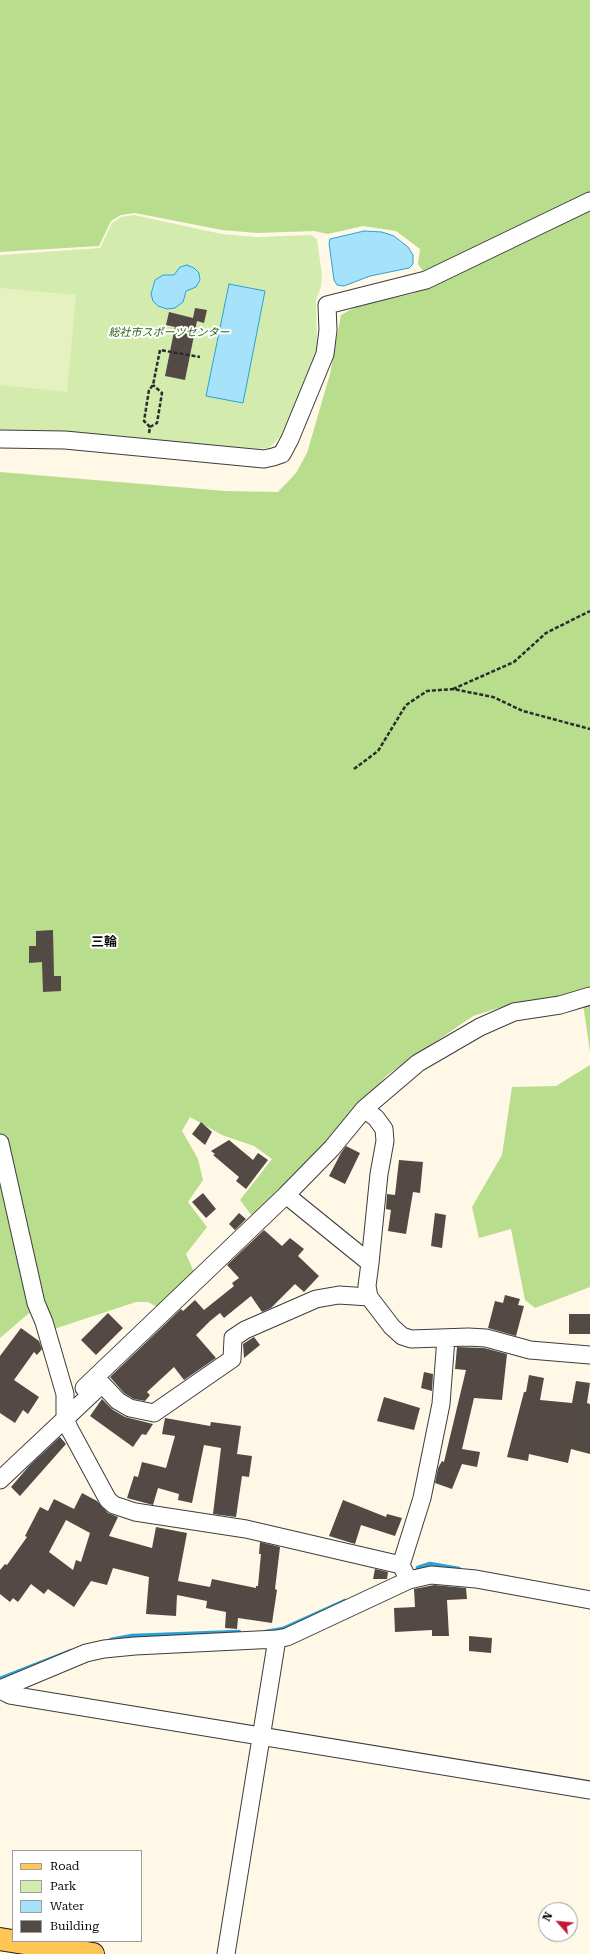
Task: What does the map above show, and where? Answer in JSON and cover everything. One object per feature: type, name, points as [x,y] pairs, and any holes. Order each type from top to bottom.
[{"type":"main road","points":[[0,1939],[12,1941]]},
{"type":"main road","points":[[19,1942],[93,1954]]},
{"type":"street","points":[[0,439],[65,440],[264,458],[282,454],[290,439],[325,354],[328,330],[327,305],[426,280],[590,200]]},
{"type":"street","points":[[65,1418],[72,1399],[286,1196],[332,1148],[364,1109],[418,1063],[480,1027],[514,1012],[560,1005],[590,996]]},
{"type":"street","points":[[387,1089],[381,1110],[385,1141],[379,1174],[367,1286],[369,1297],[392,1327],[402,1336],[411,1339],[486,1338],[530,1350],[590,1354]]},
{"type":"street","points":[[364,1109],[376,1118],[384,1129]]},
{"type":"street","points":[[0,1143],[5,1189],[36,1303],[44,1322],[65,1394],[65,1418],[108,1500],[114,1504],[135,1512],[246,1529],[401,1565]]},
{"type":"street","points":[[286,1196],[370,1263]]},
{"type":"street","points":[[0,1480],[102,1384],[118,1401],[130,1408],[154,1413],[232,1359],[233,1338],[245,1330],[316,1299],[339,1295],[369,1297]]},
{"type":"street","points":[[409,1580],[401,1565],[422,1498],[441,1404],[446,1338]]},
{"type":"street","points":[[0,1689],[86,1653],[104,1649],[135,1646],[277,1639],[287,1637],[409,1580],[431,1575],[476,1579],[590,1600]]},
{"type":"street","points":[[226,1954],[277,1639]]},
{"type":"street","points":[[0,1689],[10,1695],[590,1790]]},
{"type":"path","points":[[150,427],[144,421],[149,390],[153,385],[160,350],[200,357]]},
{"type":"path","points":[[150,427],[157,423],[162,394],[153,385]]},
{"type":"path","points":[[147,447],[150,427]]},
{"type":"path","points":[[453,689],[514,662],[546,633],[590,611]]},
{"type":"path","points":[[354,769],[378,751],[406,705],[427,691],[453,689],[493,696],[522,711],[590,729]]},
{"type":"green space","points":[[0,0],[590,0],[590,1052],[583,1004],[515,1003],[473,1016],[387,1075],[285,1189],[252,1216],[240,1200],[272,1159],[254,1146],[222,1135],[190,1117],[182,1131],[198,1159],[203,1180],[188,1202],[207,1227],[186,1254],[195,1274],[159,1308],[148,1302],[136,1302],[51,1330],[43,1308],[28,1314],[0,1338],[0,472],[225,491],[278,492],[296,473],[307,453],[330,374],[341,315],[359,305],[412,294],[433,286],[418,264],[420,249],[396,231],[363,226],[328,234],[314,231],[257,233],[222,230],[135,213],[121,215],[111,221],[99,246],[0,252]]},
{"type":"green space","name":"総社市スポーツセンター","points":[[134,215],[222,234],[258,237],[311,235],[317,239],[322,275],[321,287],[316,300],[317,344],[315,358],[281,436],[269,448],[259,449],[140,439],[0,430],[0,255],[100,248],[112,223],[121,217]]},
{"type":"green space","points":[[0,288],[76,295],[67,392],[0,385]]},
{"type":"green space","points":[[590,1065],[590,1287],[535,1308],[525,1300],[511,1229],[479,1238],[472,1207],[502,1155],[512,1087],[556,1086]]},
{"type":"water","points":[[364,231],[382,232],[394,236],[408,247],[413,255],[413,264],[409,268],[370,276],[344,286],[337,285],[334,280],[329,243],[330,239]]},
{"type":"water","points":[[187,265],[194,268],[199,273],[200,280],[196,287],[186,291],[183,302],[175,308],[167,309],[158,306],[153,301],[151,294],[155,280],[163,275],[174,275],[180,267]]},
{"type":"water","points":[[229,284],[265,291],[243,403],[206,396]]},
{"type":"building","points":[[195,308],[207,310],[204,323],[197,321],[185,380],[165,376],[175,327],[166,325],[169,312],[193,318]]},
{"type":"building","points":[[53,930],[54,976],[61,976],[61,991],[43,992],[42,962],[29,963],[29,946],[36,946],[36,931]]},
{"type":"building","points":[[201,1122],[212,1132],[205,1145],[192,1134]]},
{"type":"building","points":[[229,1140],[253,1160],[258,1153],[268,1160],[246,1189],[236,1181],[239,1177],[213,1155],[215,1154],[211,1151]]},
{"type":"building","points":[[346,1146],[360,1153],[345,1184],[329,1176]]},
{"type":"building","points":[[399,1160],[423,1162],[420,1193],[413,1192],[406,1234],[388,1231],[391,1210],[386,1209],[387,1194],[395,1195]]},
{"type":"building","points":[[203,1193],[216,1209],[206,1218],[192,1202]]},
{"type":"building","points":[[239,1213],[246,1219],[235,1230],[229,1224]]},
{"type":"building","points":[[435,1213],[446,1215],[442,1248],[431,1246]]},
{"type":"building","points":[[264,1230],[282,1246],[290,1238],[304,1249],[298,1256],[319,1276],[304,1292],[295,1284],[271,1308],[262,1312],[251,1296],[224,1318],[220,1313],[196,1335],[216,1358],[184,1380],[174,1367],[147,1392],[150,1395],[145,1401],[134,1399],[124,1393],[110,1377],[181,1309],[183,1311],[195,1300],[204,1310],[234,1286],[232,1283],[239,1278],[227,1265]]},
{"type":"building","points":[[505,1295],[520,1299],[518,1305],[524,1306],[516,1336],[488,1328],[495,1301],[503,1303]]},
{"type":"building","points":[[108,1313],[123,1328],[96,1355],[81,1340]]},
{"type":"building","points":[[569,1314],[590,1314],[590,1334],[569,1334]]},
{"type":"building","points":[[21,1328],[39,1341],[42,1349],[37,1355],[34,1352],[14,1380],[39,1397],[28,1414],[23,1410],[15,1423],[0,1413],[0,1356]]},
{"type":"building","points":[[254,1337],[260,1345],[244,1358],[243,1344]]},
{"type":"building","points":[[457,1347],[484,1348],[507,1354],[502,1400],[474,1398],[462,1449],[480,1452],[477,1467],[462,1464],[452,1489],[435,1483],[438,1468],[442,1461],[444,1462],[466,1370],[455,1369]]},
{"type":"building","points":[[424,1372],[433,1374],[432,1391],[421,1388]]},
{"type":"building","points":[[529,1375],[544,1378],[540,1400],[572,1403],[576,1381],[590,1383],[587,1403],[590,1404],[590,1454],[571,1449],[568,1463],[529,1454],[528,1461],[507,1457],[524,1392],[526,1392]]},
{"type":"building","points":[[384,1397],[420,1408],[414,1430],[377,1421]]},
{"type":"building","points":[[102,1399],[113,1410],[125,1417],[153,1424],[146,1435],[142,1434],[133,1447],[90,1416]]},
{"type":"building","points":[[165,1418],[210,1426],[211,1422],[241,1426],[237,1454],[252,1456],[249,1477],[242,1476],[236,1517],[213,1514],[221,1448],[204,1445],[192,1503],[178,1500],[179,1494],[158,1488],[153,1505],[127,1498],[134,1476],[138,1477],[142,1462],[166,1468],[175,1436],[162,1434]]},
{"type":"building","points":[[60,1437],[66,1444],[20,1496],[11,1487],[29,1466]]},
{"type":"building","points":[[82,1493],[97,1501],[108,1513],[118,1517],[109,1536],[152,1548],[156,1527],[187,1533],[178,1581],[210,1587],[212,1579],[256,1588],[256,1586],[258,1586],[261,1554],[259,1554],[260,1542],[280,1547],[275,1589],[277,1590],[272,1623],[238,1618],[237,1629],[225,1628],[226,1612],[206,1608],[207,1601],[177,1595],[176,1616],[146,1614],[149,1577],[113,1568],[107,1585],[91,1581],[74,1607],[48,1589],[44,1594],[31,1584],[18,1602],[13,1598],[10,1602],[0,1594],[0,1570],[5,1564],[7,1565],[27,1537],[25,1536],[40,1507],[48,1511],[54,1499],[74,1509]],"holes":[[[66,1520],[90,1533],[81,1562],[76,1560],[73,1570],[49,1552]]]},
{"type":"building","points":[[343,1500],[386,1517],[387,1514],[402,1518],[395,1536],[361,1525],[355,1544],[329,1536]]},
{"type":"building","points":[[375,1569],[388,1572],[387,1579],[373,1579]]},
{"type":"building","points":[[434,1585],[466,1588],[467,1599],[447,1600],[449,1636],[432,1636],[432,1630],[395,1632],[394,1608],[415,1607],[414,1589]]},
{"type":"building","points":[[469,1636],[492,1638],[491,1653],[469,1651]]},
{"type":"waterway","points":[[418,1568],[430,1564],[459,1569]]},
{"type":"waterway","points":[[266,1632],[283,1629],[345,1601]]},
{"type":"waterway","points":[[111,1640],[132,1636],[239,1632]]},
{"type":"waterway","points":[[0,1679],[71,1651]]},
{"type":"district","name":"三輪","points":[[104,942]]}]
